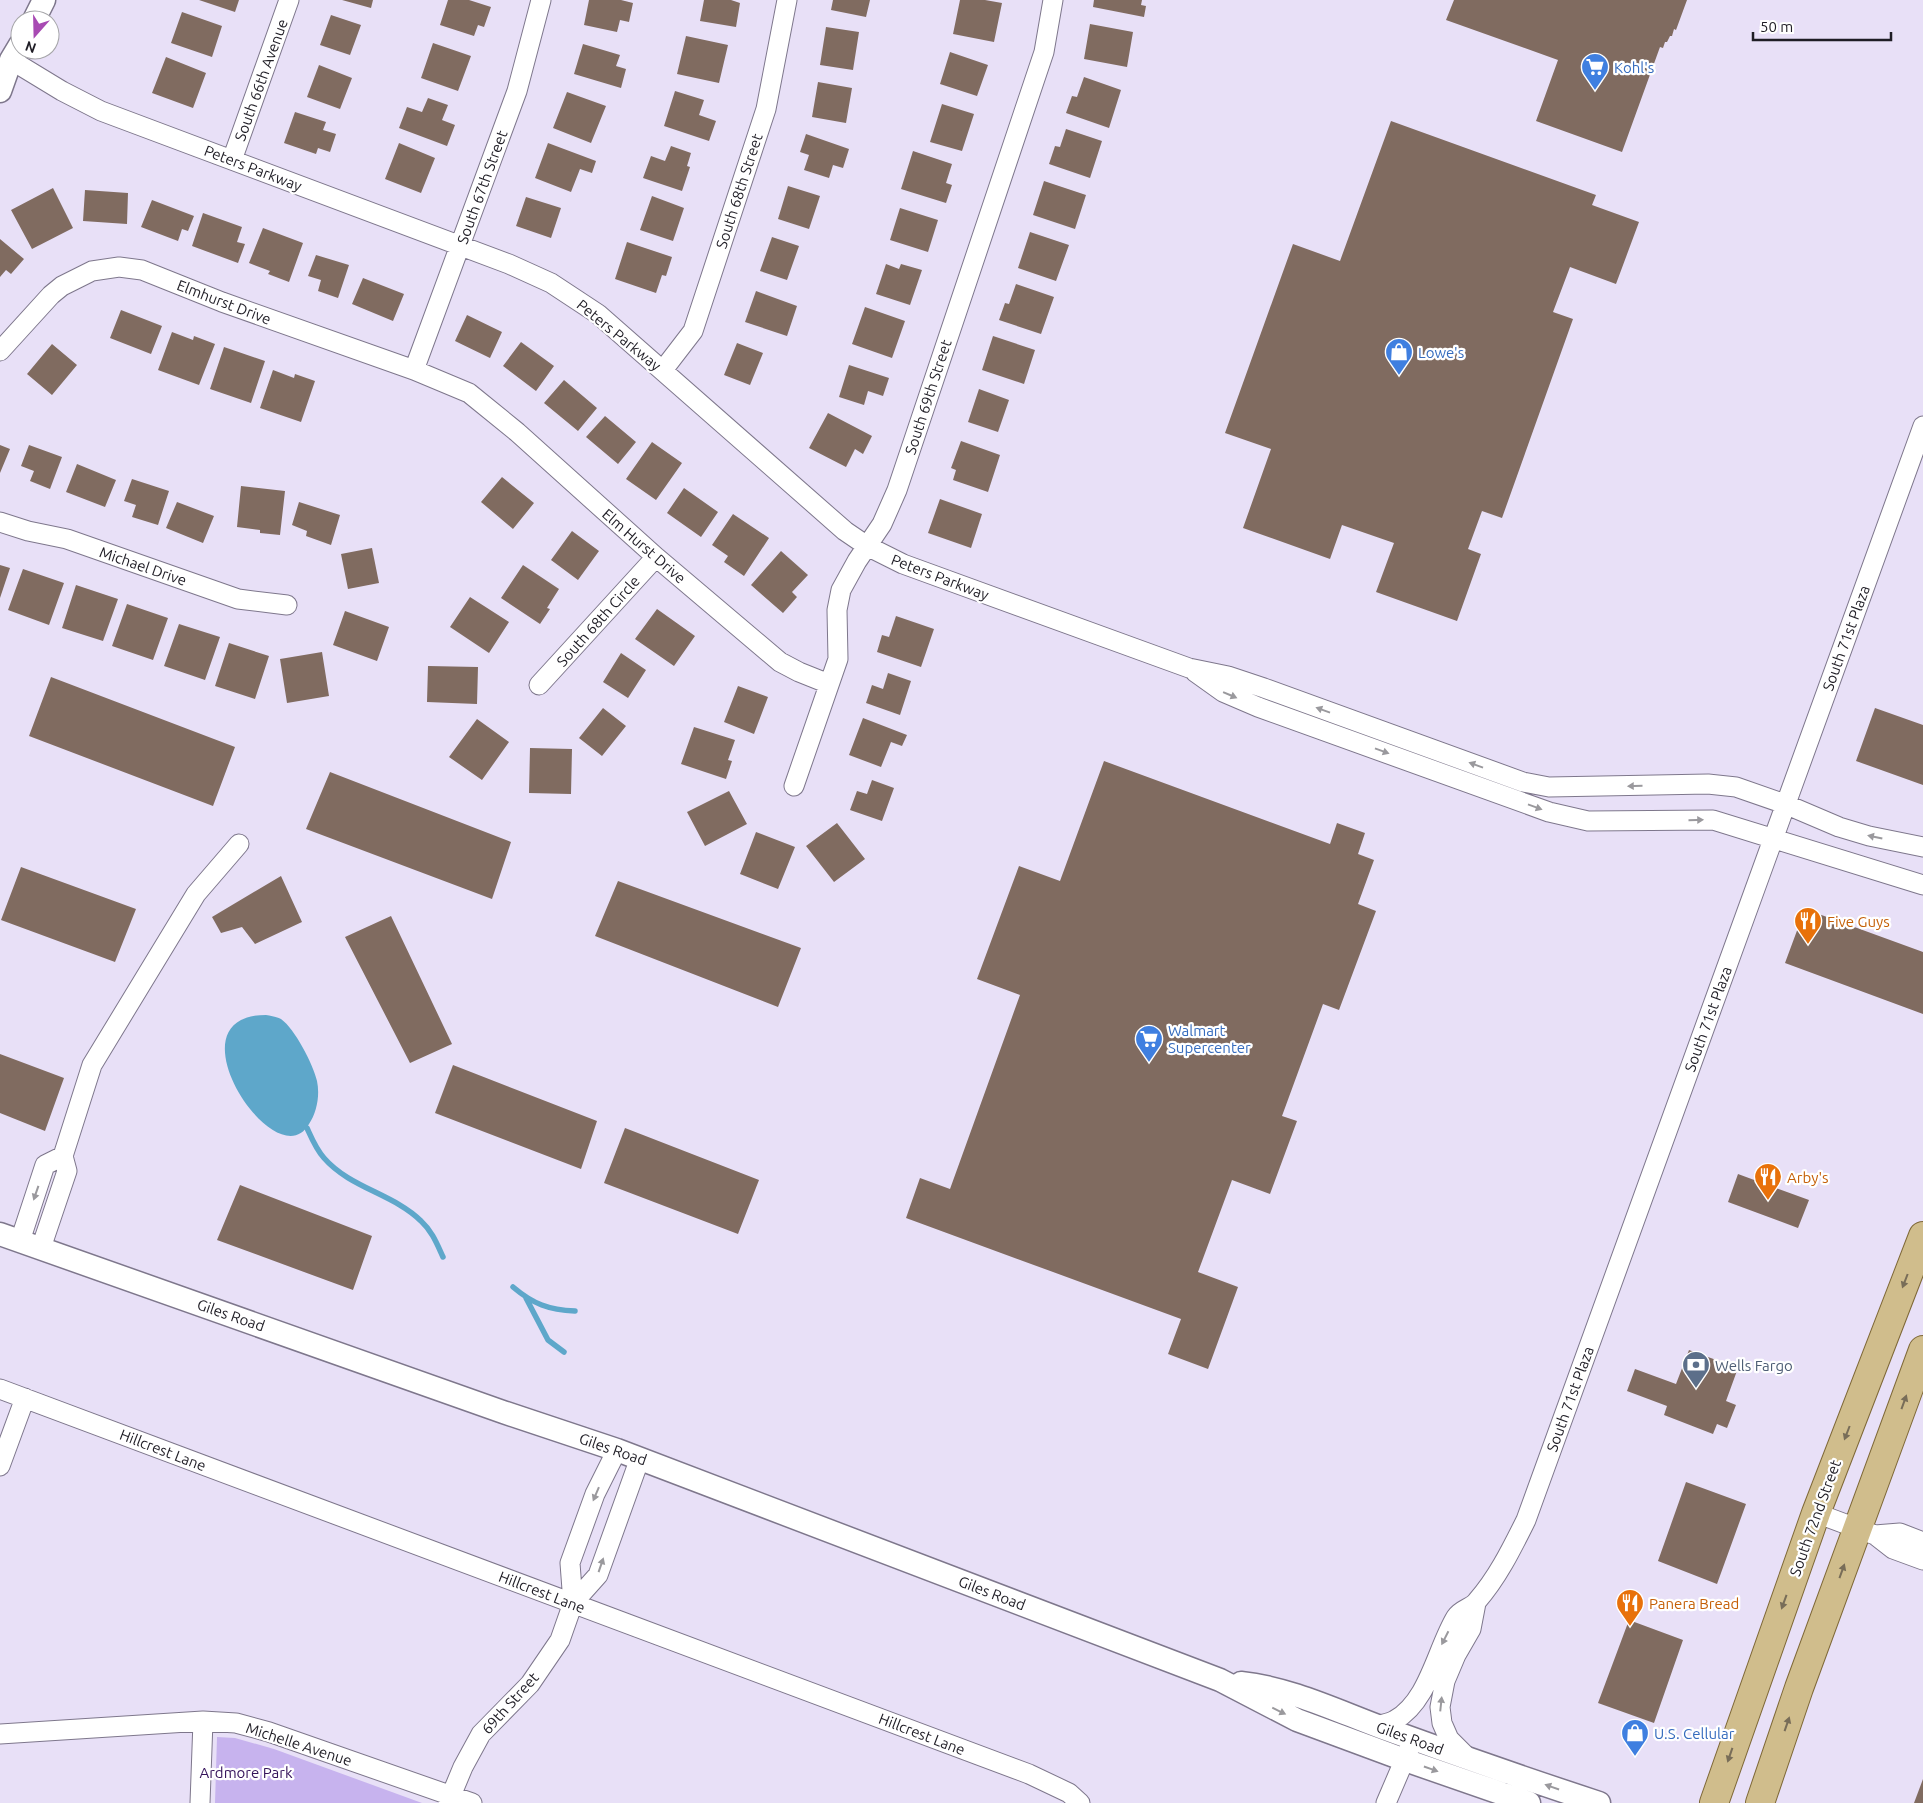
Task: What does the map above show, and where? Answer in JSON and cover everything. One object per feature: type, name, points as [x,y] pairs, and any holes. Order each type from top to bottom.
[{"type":"main road","name":"South 72nd Street","points":[[1714,1803],[1816,1513],[1923,1236]]},
{"type":"main road","points":[[1760,1803],[1799,1688],[1866,1532],[1923,1350]]},
{"type":"street","name":"South 66th Avenue","points":[[232,160],[289,0]]},
{"type":"street","name":"South 67th Street","points":[[414,370],[517,92],[541,0]]},
{"type":"street","name":"South 68th Street","points":[[663,370],[692,331],[696,322],[766,109],[787,0]]},
{"type":"street","name":"South 69th Street","points":[[794,786],[838,659],[838,600],[846,580],[891,507],[1044,52],[1053,0]]},
{"type":"street","points":[[0,91],[10,59]]},
{"type":"street","name":"Peters Parkway","points":[[12,60],[62,91],[101,111],[509,264],[550,283],[598,314],[845,531],[867,546],[903,564],[1189,668]]},
{"type":"street","name":"Elmhurst Drive","points":[[0,351],[51,295],[62,286],[97,269],[119,267],[142,270],[222,302],[414,370],[469,393]]},
{"type":"street","name":"Elm Hurst Drive","points":[[469,393],[517,432],[656,557],[780,662],[829,684]]},
{"type":"street","name":"South 71st Plaza","points":[[1470,1760],[1449,1739],[1442,1722],[1440,1707],[1445,1681],[1456,1655],[1471,1629],[1476,1603],[1510,1552],[1526,1520],[1923,426]]},
{"type":"street","name":"Michael Drive","points":[[0,522],[28,531],[67,539],[238,599],[287,605]]},
{"type":"street","name":"South 68th Circle","points":[[539,685],[656,557]]},
{"type":"street","points":[[1189,668],[1228,676],[1264,688],[1523,782],[1549,787],[1708,784],[1736,787],[1785,804],[1839,827],[1923,848]]},
{"type":"street","points":[[1189,668],[1222,692],[1258,707],[1549,812],[1588,821],[1713,820],[1923,885]]},
{"type":"street","points":[[42,1248],[67,1171],[63,1156],[92,1065],[196,894],[239,844]]},
{"type":"street","points":[[10,1238],[45,1165],[63,1156]]},
{"type":"street","name":"Giles Road","points":[[10,1238],[503,1412],[640,1458],[1220,1680],[1297,1720],[1530,1803]]},
{"type":"street","name":"Hillcrest Lane","points":[[0,1389],[1029,1774],[1069,1794],[1080,1803]]},
{"type":"street","points":[[0,1466],[25,1398]]},
{"type":"street","points":[[573,1603],[570,1563],[595,1494],[617,1450]]},
{"type":"street","points":[[573,1603],[598,1575],[640,1458]]},
{"type":"street","points":[[1816,1513],[1866,1532],[1893,1549],[1923,1560]]},
{"type":"street","points":[[1866,1532],[1900,1533],[1923,1542]]},
{"type":"street","name":"69th Street","points":[[450,1799],[463,1767],[480,1734],[530,1684],[560,1640],[573,1603]]},
{"type":"street","name":"South 71st Plaza","points":[[1377,1726],[1395,1720],[1422,1693],[1439,1650],[1457,1614],[1476,1603]]},
{"type":"street","name":"Giles Road","points":[[1220,1680],[1252,1684],[1299,1697],[1470,1760],[1599,1803]]},
{"type":"street","points":[[200,1803],[203,1721]]},
{"type":"street","name":"Michelle Avenue","points":[[0,1734],[203,1721],[236,1723],[269,1732],[450,1799],[472,1803]]},
{"type":"street","points":[[1386,1803],[1405,1760],[1412,1738]]},
{"type":"green space","name":"Ardmore Park","points":[[217,1737],[235,1738],[274,1749],[422,1803],[215,1803]]},
{"type":"water","points":[[266,1015],[281,1019],[292,1031],[308,1057],[317,1081],[318,1098],[316,1109],[309,1124],[296,1135],[279,1133],[261,1121],[244,1101],[232,1078],[225,1055],[228,1034],[241,1020],[253,1016]]},
{"type":"building","points":[[199,0],[239,0],[235,12]]},
{"type":"building","points":[[342,0],[373,0],[371,8]]},
{"type":"building","points":[[448,0],[469,0],[491,7],[484,27],[478,25],[474,36],[440,25]]},
{"type":"building","points":[[589,0],[621,0],[633,3],[629,22],[620,20],[617,32],[584,25]]},
{"type":"building","points":[[704,0],[731,0],[740,3],[736,27],[700,21]]},
{"type":"building","points":[[833,0],[870,0],[866,17],[831,10]]},
{"type":"building","points":[[960,0],[985,0],[1002,3],[994,42],[953,34]]},
{"type":"building","points":[[1094,0],[1142,0],[1141,5],[1146,6],[1144,17],[1093,7]]},
{"type":"building","name":"Kohl's","points":[[1454,0],[1687,0],[1676,30],[1674,29],[1672,36],[1665,42],[1663,48],[1660,47],[1622,152],[1536,121],[1558,60],[1446,20]]},
{"type":"building","points":[[182,12],[222,26],[212,57],[171,43]]},
{"type":"building","points":[[331,15],[361,25],[350,55],[320,45]]},
{"type":"building","points":[[1090,24],[1133,32],[1127,67],[1084,59]]},
{"type":"building","points":[[826,27],[859,32],[853,70],[820,65]]},
{"type":"building","points":[[686,36],[728,45],[719,83],[677,74]]},
{"type":"building","points":[[433,43],[471,56],[458,91],[421,78]]},
{"type":"building","points":[[583,44],[620,55],[616,66],[626,69],[621,88],[574,74]]},
{"type":"building","points":[[950,52],[988,65],[977,96],[940,84]]},
{"type":"building","points":[[166,57],[206,73],[193,108],[152,93]]},
{"type":"building","points":[[319,65],[352,78],[340,109],[307,97]]},
{"type":"building","points":[[1084,77],[1121,90],[1109,128],[1066,113],[1072,96],[1077,97]]},
{"type":"building","points":[[818,82],[852,88],[846,123],[812,117]]},
{"type":"building","points":[[675,91],[704,100],[699,115],[716,121],[709,141],[664,126]]},
{"type":"building","points":[[567,92],[606,106],[591,143],[553,128]]},
{"type":"building","points":[[428,98],[448,105],[442,120],[455,125],[447,146],[399,128],[407,107],[422,112]]},
{"type":"building","points":[[942,104],[974,114],[962,151],[930,142]]},
{"type":"building","points":[[295,112],[326,122],[323,130],[336,134],[330,152],[318,148],[316,154],[284,143]]},
{"type":"building","name":"Lowe's","points":[[1391,121],[1596,195],[1592,205],[1639,222],[1616,284],[1570,267],[1553,312],[1573,319],[1502,518],[1482,511],[1468,549],[1481,554],[1457,621],[1376,592],[1394,543],[1342,525],[1330,559],[1243,528],[1271,449],[1225,433],[1293,244],[1340,261]]},
{"type":"building","points":[[1066,129],[1102,141],[1090,178],[1049,164],[1055,146],[1060,147]]},
{"type":"building","points":[[806,134],[849,149],[843,168],[833,165],[829,178],[804,170],[809,155],[800,152]]},
{"type":"building","points":[[399,143],[435,158],[421,193],[385,179]]},
{"type":"building","points":[[548,143],[596,161],[592,173],[580,169],[571,192],[535,178]]},
{"type":"building","points":[[671,146],[691,153],[687,166],[690,167],[682,191],[643,178],[651,156],[665,161]]},
{"type":"building","points":[[913,151],[952,164],[946,183],[952,185],[946,203],[901,189]]},
{"type":"building","points":[[1044,181],[1086,195],[1075,229],[1033,215]]},
{"type":"building","points":[[788,186],[820,196],[809,229],[778,219]]},
{"type":"building","points":[[53,188],[73,228],[32,249],[11,210]]},
{"type":"building","points":[[85,190],[128,193],[127,224],[83,221]]},
{"type":"building","points":[[652,196],[684,208],[673,241],[640,230]]},
{"type":"building","points":[[526,197],[561,208],[551,238],[516,226]]},
{"type":"building","points":[[152,200],[194,216],[188,231],[182,229],[178,241],[141,227]]},
{"type":"building","points":[[900,208],[938,220],[928,252],[890,240]]},
{"type":"building","points":[[203,213],[242,227],[237,242],[245,244],[238,263],[192,246]]},
{"type":"building","points":[[263,228],[303,243],[289,282],[268,274],[270,271],[249,263]]},
{"type":"building","points":[[1030,232],[1069,245],[1056,281],[1018,268]]},
{"type":"building","points":[[772,237],[799,246],[787,280],[760,271]]},
{"type":"building","points":[[0,239],[24,259],[11,274],[6,270],[0,277]]},
{"type":"building","points":[[627,242],[672,257],[666,276],[662,275],[656,293],[615,279]]},
{"type":"building","points":[[316,255],[349,265],[338,298],[318,291],[321,280],[308,276]]},
{"type":"building","points":[[886,264],[899,269],[901,264],[922,270],[910,305],[876,294]]},
{"type":"building","points":[[363,278],[404,294],[393,321],[352,304]]},
{"type":"building","points":[[1016,284],[1054,297],[1041,334],[999,320],[1005,303],[1009,304]]},
{"type":"building","points":[[756,291],[797,306],[787,336],[745,322]]},
{"type":"building","points":[[865,307],[905,321],[892,358],[852,344]]},
{"type":"building","points":[[121,310],[162,326],[151,354],[110,338]]},
{"type":"building","points":[[467,315],[502,332],[490,358],[455,341]]},
{"type":"building","points":[[172,332],[193,340],[194,336],[215,344],[199,385],[158,370]]},
{"type":"building","points":[[993,336],[1035,350],[1024,384],[982,370]]},
{"type":"building","points":[[521,342],[554,366],[536,391],[503,366]]},
{"type":"building","points":[[737,343],[763,353],[750,385],[724,375]]},
{"type":"building","points":[[52,344],[77,365],[52,395],[27,374]]},
{"type":"building","points":[[224,347],[265,361],[251,403],[210,389]]},
{"type":"building","points":[[849,365],[889,378],[883,396],[868,391],[864,405],[839,397]]},
{"type":"building","points":[[273,370],[294,378],[295,374],[315,381],[301,422],[260,408]]},
{"type":"building","points":[[564,380],[597,408],[578,431],[544,403]]},
{"type":"building","points":[[979,389],[1009,400],[998,432],[968,422]]},
{"type":"building","points":[[828,413],[872,436],[863,454],[855,449],[846,467],[809,448]]},
{"type":"building","points":[[605,416],[636,442],[618,464],[586,437]]},
{"type":"building","points":[[961,441],[1000,455],[988,492],[953,480],[956,470],[951,468]]},
{"type":"building","points":[[652,442],[682,463],[656,500],[626,479]]},
{"type":"building","points":[[0,445],[10,449],[0,473]]},
{"type":"building","points":[[29,445],[62,457],[50,489],[30,481],[34,471],[21,466]]},
{"type":"building","points":[[77,464],[116,480],[105,507],[66,492]]},
{"type":"building","points":[[502,477],[534,503],[513,529],[481,502]]},
{"type":"building","points":[[132,479],[169,491],[158,525],[132,517],[136,505],[124,501]]},
{"type":"building","points":[[241,486],[285,491],[280,535],[260,533],[260,530],[237,527]]},
{"type":"building","points":[[684,488],[718,512],[701,537],[667,513]]},
{"type":"building","points":[[940,499],[982,514],[971,548],[928,533]]},
{"type":"building","points":[[177,502],[214,516],[203,543],[166,528]]},
{"type":"building","points":[[299,502],[340,515],[331,545],[306,536],[307,531],[292,525]]},
{"type":"building","points":[[733,514],[769,538],[744,576],[724,562],[728,556],[712,545]]},
{"type":"building","points":[[572,531],[599,551],[578,580],[551,560]]},
{"type":"building","points":[[372,548],[379,583],[348,589],[341,554]]},
{"type":"building","points":[[781,551],[808,575],[792,592],[797,597],[783,613],[751,585]]},
{"type":"building","points":[[0,565],[10,568],[0,598]]},
{"type":"building","points":[[523,565],[559,589],[547,608],[550,609],[540,624],[501,598]]},
{"type":"building","points":[[23,569],[64,583],[49,625],[8,610]]},
{"type":"building","points":[[76,585],[118,599],[103,641],[62,628]]},
{"type":"building","points":[[470,597],[509,622],[489,653],[450,627]]},
{"type":"building","points":[[127,604],[168,618],[153,660],[112,646]]},
{"type":"building","points":[[657,609],[695,636],[674,666],[635,639]]},
{"type":"building","points":[[345,611],[389,627],[377,661],[333,645]]},
{"type":"building","points":[[896,616],[934,629],[921,667],[877,652],[882,635],[889,637]]},
{"type":"building","points":[[179,624],[220,637],[205,680],[164,666]]},
{"type":"building","points":[[229,643],[269,656],[255,699],[215,686]]},
{"type":"building","points":[[322,652],[329,696],[287,703],[280,659]]},
{"type":"building","points":[[621,653],[646,670],[628,698],[603,682]]},
{"type":"building","points":[[428,666],[478,667],[477,704],[427,702]]},
{"type":"building","points":[[888,673],[911,681],[900,715],[866,703],[872,685],[883,689]]},
{"type":"building","points":[[51,677],[235,747],[213,806],[29,736]]},
{"type":"building","points":[[738,686],[768,697],[754,734],[724,722]]},
{"type":"building","points":[[603,708],[626,726],[602,756],[579,738]]},
{"type":"building","points":[[1875,708],[1923,725],[1923,785],[1856,761]]},
{"type":"building","points":[[863,718],[907,735],[902,746],[891,742],[881,767],[849,755]]},
{"type":"building","points":[[477,719],[509,742],[482,780],[449,757]]},
{"type":"building","points":[[694,727],[735,740],[728,760],[732,761],[726,779],[681,764]]},
{"type":"building","points":[[530,748],[572,749],[571,794],[529,793]]},
{"type":"building","name":"Walmart Supercenter","points":[[1104,761],[1330,844],[1337,823],[1365,833],[1358,854],[1374,860],[1358,904],[1376,911],[1339,1010],[1323,1004],[1282,1116],[1297,1121],[1270,1194],[1232,1180],[1198,1272],[1238,1287],[1208,1369],[1168,1354],[1181,1319],[906,1218],[920,1178],[950,1189],[1020,995],[977,979],[1019,866],[1060,881]]},
{"type":"building","points":[[330,772],[511,842],[492,899],[306,829]]},
{"type":"building","points":[[872,780],[894,788],[882,821],[850,810],[857,791],[867,794]]},
{"type":"building","points":[[729,791],[747,824],[705,846],[687,812]]},
{"type":"building","points":[[837,823],[865,859],[834,882],[806,846]]},
{"type":"building","points":[[756,832],[795,847],[778,889],[740,874]]},
{"type":"building","points":[[21,867],[136,909],[115,962],[1,920]]},
{"type":"building","points":[[281,876],[302,922],[255,944],[242,927],[221,933],[212,917]]},
{"type":"building","points":[[618,881],[801,948],[778,1007],[595,936]]},
{"type":"building","points":[[1805,909],[1923,952],[1923,1014],[1785,963]]},
{"type":"building","points":[[391,916],[452,1044],[410,1063],[345,937]]},
{"type":"building","points":[[0,1054],[64,1078],[45,1131],[0,1113]]},
{"type":"building","points":[[453,1065],[597,1121],[581,1169],[435,1113]]},
{"type":"building","points":[[625,1128],[759,1180],[738,1234],[604,1183]]},
{"type":"building","name":"Arby's","points":[[1738,1174],[1809,1200],[1798,1228],[1728,1202]]},
{"type":"building","points":[[240,1185],[372,1236],[353,1290],[217,1240]]},
{"type":"building","points":[[1689,1350],[1738,1368],[1726,1401],[1736,1405],[1727,1428],[1717,1424],[1713,1434],[1664,1415],[1667,1406],[1627,1391],[1635,1369],[1676,1384]]},
{"type":"building","points":[[1686,1482],[1746,1504],[1717,1584],[1658,1561]]},
{"type":"building","points":[[1629,1620],[1683,1640],[1654,1723],[1598,1703]]},
{"type":"building","points":[[1923,1779],[1923,1803],[1914,1803]]},
{"type":"waterway","points":[[307,1128],[314,1144],[324,1158],[346,1177],[398,1204],[421,1221],[431,1233],[443,1257]]},
{"type":"waterway","points":[[513,1287],[527,1298],[542,1305],[575,1311]]},
{"type":"waterway","points":[[526,1298],[548,1340],[564,1352]]},
{"type":"place","name":"Kohl's","points":[[1595,91]]},
{"type":"place","name":"Lowe's","points":[[1399,376]]},
{"type":"place","name":"Five Guys","points":[[1808,945]]},
{"type":"place","name":"Walmart Supercenter","points":[[1149,1063]]},
{"type":"place","name":"Arby's","points":[[1768,1201]]},
{"type":"place","name":"Wells Fargo","points":[[1696,1389]]},
{"type":"place","name":"Panera Bread","points":[[1630,1627]]},
{"type":"place","name":"U.S. Cellular","points":[[1635,1757]]}]
